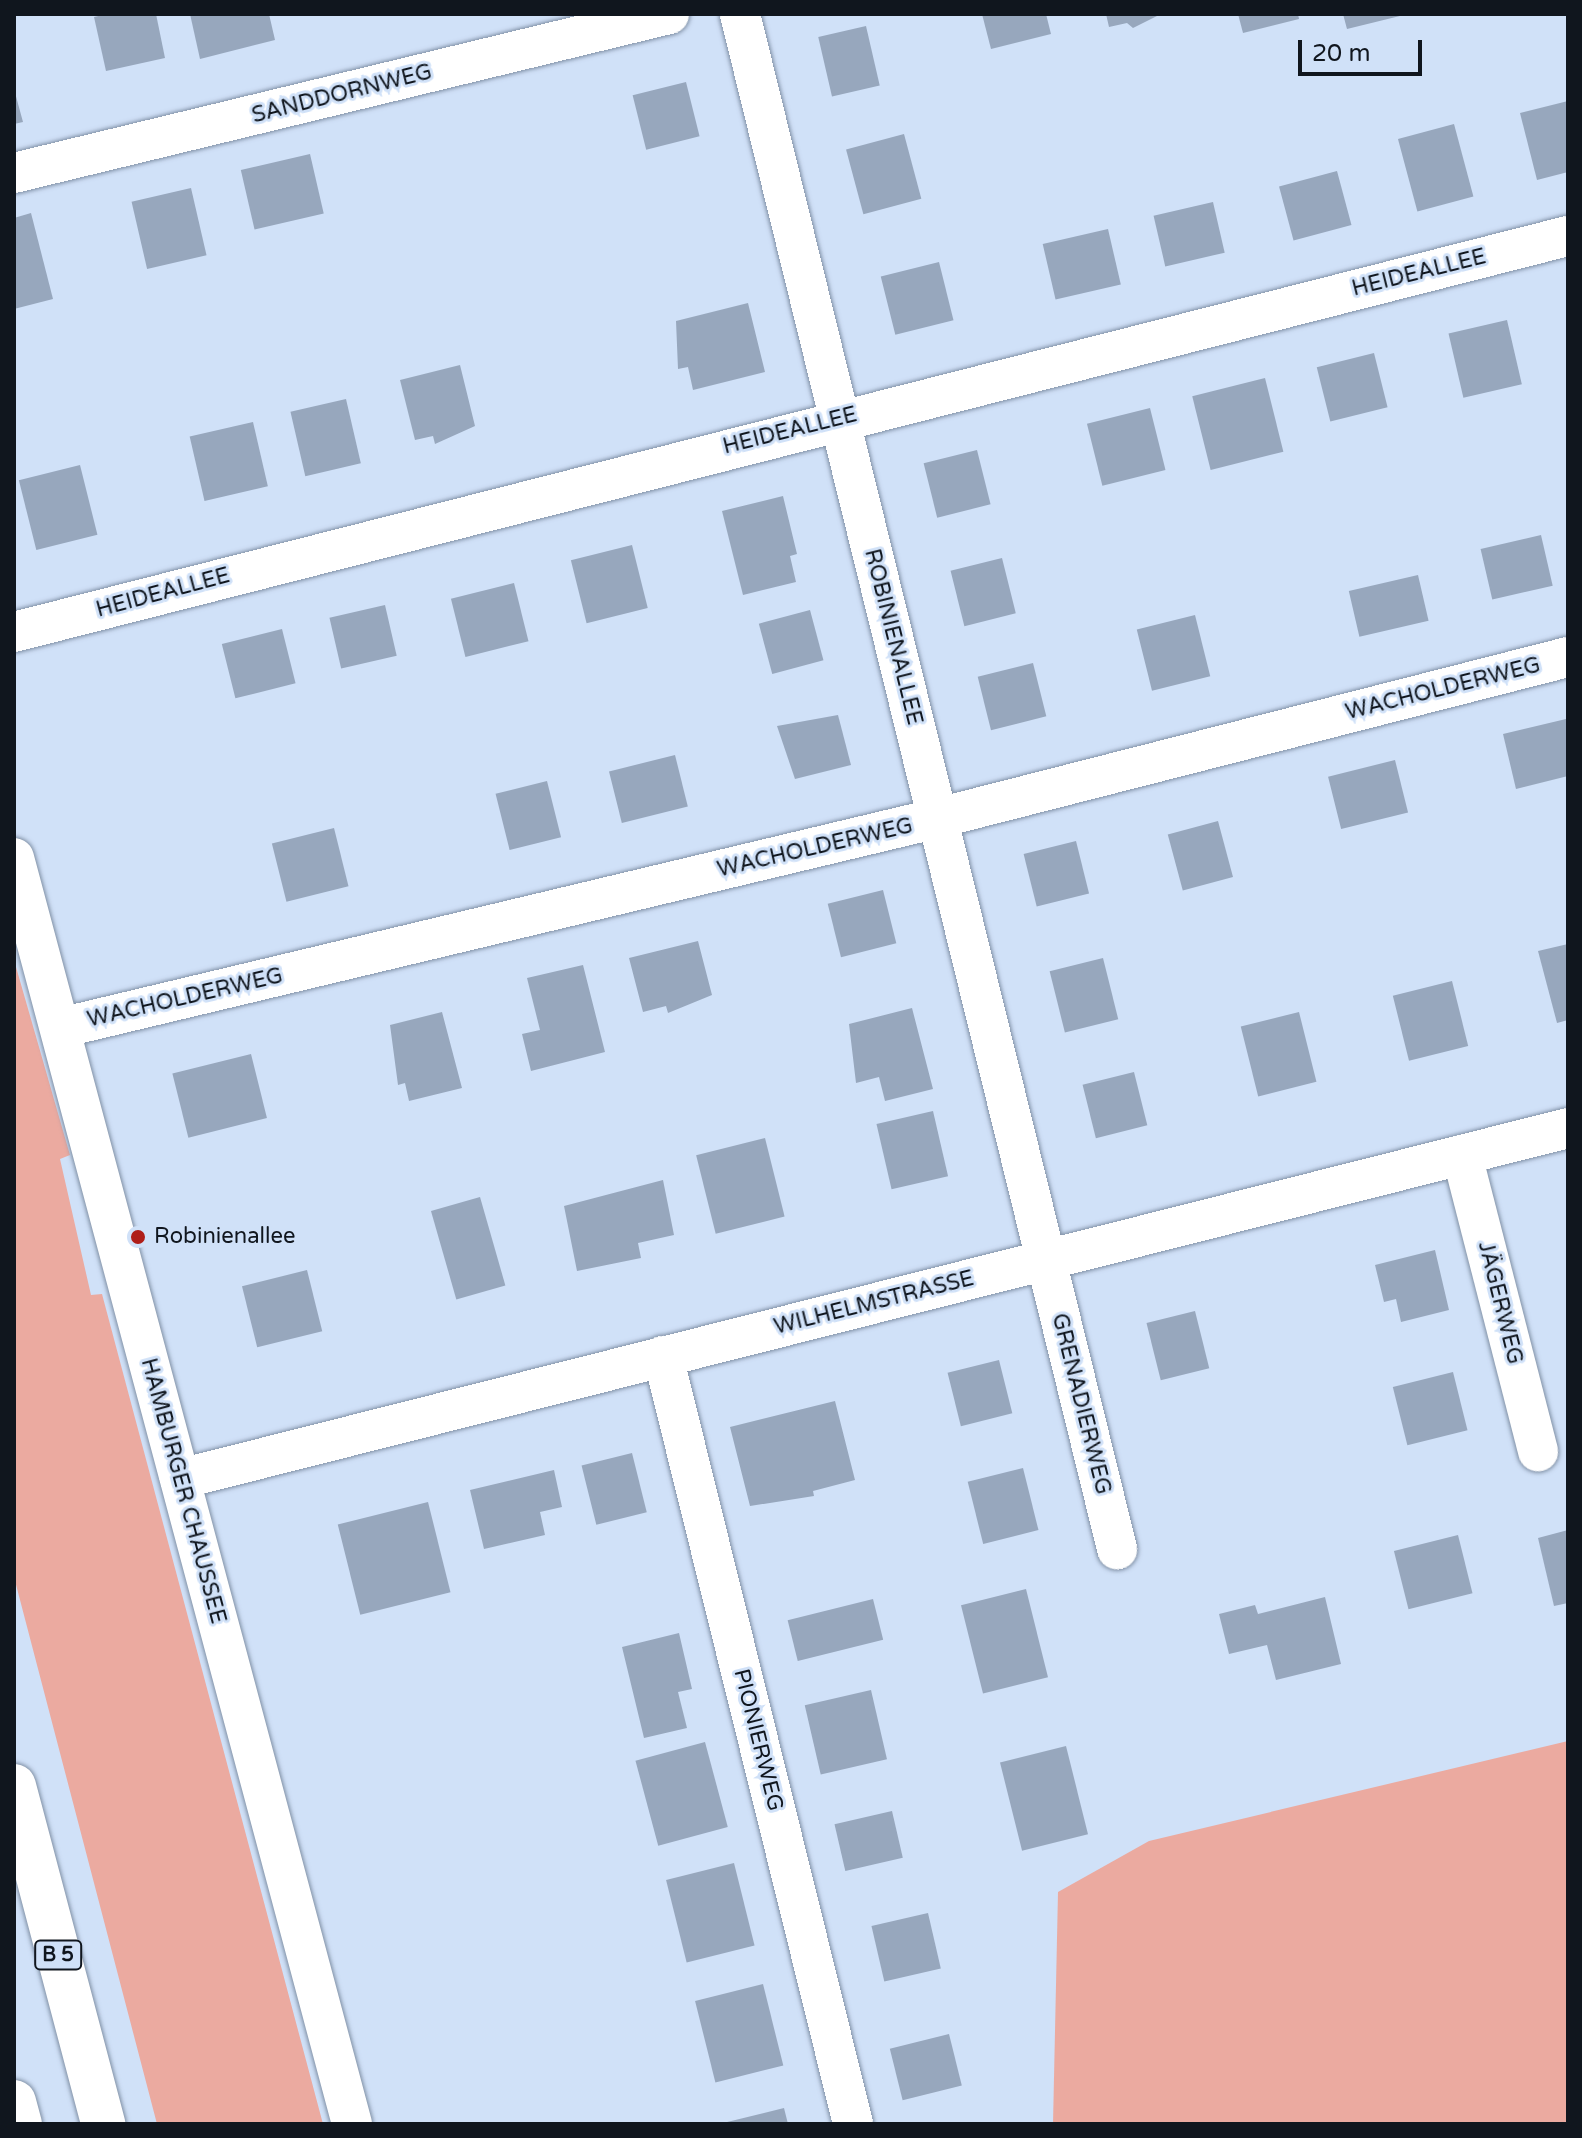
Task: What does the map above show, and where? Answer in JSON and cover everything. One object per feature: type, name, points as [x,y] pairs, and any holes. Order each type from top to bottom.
[{"type":"highway","name":"B 5","points":[[14,1786],[103,2124]]},
{"type":"highway","points":[[14,2102],[20,2124]]},
{"type":"street","name":"SANDDORNWEG","points":[[14,173],[669,14]]},
{"type":"street","name":"ROBINIENALLEE","points":[[740,14],[1046,1260]]},
{"type":"street","name":"HEIDEALLEE","points":[[14,632],[839,418],[1568,236]]},
{"type":"street","name":"WACHOLDERWEG","points":[[60,1028],[938,818],[1568,657]]},
{"type":"street","name":"HAMBURGER CHAUSSEE","points":[[14,858],[352,2124]]},
{"type":"street","name":"WILHELMSTRASSE","points":[[180,1479],[1568,1128]]},
{"type":"street","name":"JÄGERWEG","points":[[1462,1155],[1538,1451]]},
{"type":"street","name":"GRENADIERWEG","points":[[1046,1260],[1117,1549]]},
{"type":"street","name":"PIONIERWEG","points":[[663,1356],[853,2124]]},
{"type":"shaded area","points":[[14,960],[70,1155],[60,1159],[91,1295],[102,1294],[323,2124],[157,2124],[14,1577]]},
{"type":"shaded area","points":[[1568,1741],[1568,2124],[1053,2124],[1058,1892],[1149,1841]]},
{"type":"building","points":[[156,14],[165,58],[106,71],[94,17]]},
{"type":"building","points":[[190,14],[269,14],[275,40],[200,59]]},
{"type":"building","points":[[982,14],[1046,14],[1051,34],[991,49]]},
{"type":"building","points":[[1106,14],[1159,15],[1133,28],[1127,23],[1109,27]]},
{"type":"building","points":[[1238,14],[1298,14],[1299,19],[1243,33]]},
{"type":"building","points":[[1343,14],[1404,14],[1404,15],[1347,29]]},
{"type":"building","points":[[866,26],[880,85],[832,96],[818,37]]},
{"type":"building","points":[[686,82],[700,136],[646,150],[633,95]]},
{"type":"building","points":[[14,89],[23,122],[14,124]]},
{"type":"building","points":[[1568,101],[1568,172],[1537,180],[1520,113]]},
{"type":"building","points":[[1454,124],[1473,196],[1417,211],[1398,139]]},
{"type":"building","points":[[904,134],[921,199],[863,214],[846,150]]},
{"type":"building","points":[[310,154],[324,213],[255,229],[241,170]]},
{"type":"building","points":[[1337,171],[1351,225],[1294,241],[1279,187]]},
{"type":"building","points":[[191,188],[207,255],[147,269],[132,202]]},
{"type":"building","points":[[1213,202],[1225,253],[1165,266],[1154,216]]},
{"type":"building","points":[[31,213],[53,299],[14,309],[14,218]]},
{"type":"building","points":[[1108,229],[1121,285],[1056,300],[1043,244]]},
{"type":"building","points":[[939,262],[954,320],[895,335],[881,277]]},
{"type":"building","points":[[748,303],[765,372],[693,390],[688,367],[678,369],[676,321]]},
{"type":"building","points":[[1507,320],[1522,384],[1463,398],[1449,333]]},
{"type":"building","points":[[1374,353],[1388,407],[1330,422],[1317,367]]},
{"type":"building","points":[[460,365],[475,426],[435,444],[433,436],[415,440],[400,380]]},
{"type":"building","points":[[1265,378],[1283,452],[1211,470],[1192,396]]},
{"type":"building","points":[[346,399],[361,463],[305,476],[290,412]]},
{"type":"building","points":[[1150,408],[1165,470],[1102,486],[1087,424]]},
{"type":"building","points":[[253,422],[268,486],[205,501],[190,437]]},
{"type":"building","points":[[977,450],[991,504],[937,518],[924,463]]},
{"type":"building","points":[[80,465],[97,535],[36,550],[19,480]]},
{"type":"building","points":[[783,496],[797,554],[790,556],[796,582],[743,595],[722,511]]},
{"type":"building","points":[[1541,535],[1553,586],[1492,600],[1481,549]]},
{"type":"building","points":[[632,545],[648,608],[587,623],[571,560]]},
{"type":"building","points":[[1002,558],[1016,613],[964,626],[951,571]]},
{"type":"building","points":[[1418,575],[1429,621],[1359,637],[1349,591]]},
{"type":"building","points":[[514,583],[529,641],[465,657],[451,599]]},
{"type":"building","points":[[385,605],[397,656],[341,668],[329,618]]},
{"type":"building","points":[[810,610],[823,660],[772,674],[759,624]]},
{"type":"building","points":[[1195,615],[1210,676],[1152,691],[1137,630]]},
{"type":"building","points":[[282,629],[296,683],[235,698],[222,644]]},
{"type":"building","points":[[1033,663],[1046,716],[991,730],[978,677]]},
{"type":"building","points":[[838,715],[851,765],[795,779],[777,726]]},
{"type":"building","points":[[1566,719],[1568,776],[1516,789],[1503,734]]},
{"type":"building","points":[[675,755],[688,806],[622,823],[609,771]]},
{"type":"building","points":[[1395,760],[1408,812],[1341,829],[1328,777]]},
{"type":"building","points":[[547,781],[561,837],[510,850],[496,794]]},
{"type":"building","points":[[1218,821],[1233,877],[1183,890],[1168,834]]},
{"type":"building","points":[[334,828],[349,886],[286,902],[272,843]]},
{"type":"building","points":[[1076,841],[1089,893],[1037,906],[1024,854]]},
{"type":"building","points":[[883,890],[896,943],[841,957],[828,904]]},
{"type":"building","points":[[698,941],[712,995],[668,1013],[666,1006],[643,1012],[629,958]]},
{"type":"building","points":[[1568,944],[1568,1020],[1557,1023],[1538,951]]},
{"type":"building","points":[[1103,958],[1118,1019],[1065,1032],[1050,971]]},
{"type":"building","points":[[583,965],[605,1052],[531,1071],[522,1034],[540,1030],[527,978]]},
{"type":"building","points":[[1452,981],[1468,1046],[1409,1061],[1393,996]]},
{"type":"building","points":[[912,1008],[933,1089],[885,1101],[879,1077],[856,1083],[849,1024]]},
{"type":"building","points":[[442,1012],[462,1088],[409,1101],[405,1083],[398,1085],[390,1025]]},
{"type":"building","points":[[1299,1012],[1316,1082],[1258,1096],[1241,1027]]},
{"type":"building","points":[[251,1054],[267,1118],[188,1138],[172,1074]]},
{"type":"building","points":[[1134,1072],[1147,1125],[1096,1138],[1083,1085]]},
{"type":"building","points":[[933,1111],[948,1176],[892,1189],[876,1124]]},
{"type":"building","points":[[765,1138],[785,1217],[716,1234],[696,1155]]},
{"type":"building","points":[[663,1180],[674,1235],[638,1243],[641,1258],[577,1271],[564,1206]]},
{"type":"building","points":[[480,1197],[505,1285],[456,1299],[431,1211]]},
{"type":"building","points":[[1435,1250],[1449,1310],[1401,1322],[1396,1299],[1384,1302],[1375,1265]]},
{"type":"building","points":[[307,1270],[322,1331],[257,1347],[242,1286]]},
{"type":"building","points":[[1195,1311],[1209,1368],[1161,1380],[1146,1323]]},
{"type":"building","points":[[999,1360],[1012,1413],[961,1426],[948,1373]]},
{"type":"building","points":[[1453,1372],[1468,1430],[1407,1445],[1393,1387]]},
{"type":"building","points":[[835,1401],[855,1480],[813,1491],[814,1496],[750,1506],[730,1427]]},
{"type":"building","points":[[632,1453],[647,1512],[596,1525],[582,1466]]},
{"type":"building","points":[[1023,1468],[1038,1530],[983,1544],[968,1482]]},
{"type":"building","points":[[554,1470],[562,1507],[540,1512],[545,1535],[484,1549],[470,1490]]},
{"type":"building","points":[[428,1502],[450,1592],[360,1615],[338,1524]]},
{"type":"building","points":[[1568,1530],[1568,1603],[1554,1606],[1538,1538]]},
{"type":"building","points":[[1458,1535],[1473,1593],[1408,1609],[1394,1551]]},
{"type":"building","points":[[1026,1589],[1048,1677],[983,1694],[961,1605]]},
{"type":"building","points":[[1325,1597],[1341,1664],[1276,1680],[1267,1645],[1229,1654],[1219,1614],[1255,1605],[1258,1614]]},
{"type":"building","points":[[873,1599],[883,1640],[798,1661],[788,1620]]},
{"type":"building","points":[[679,1633],[692,1689],[678,1692],[687,1728],[644,1738],[622,1647]]},
{"type":"building","points":[[871,1690],[887,1759],[821,1774],[805,1705]]},
{"type":"building","points":[[705,1742],[728,1827],[658,1846],[635,1761]]},
{"type":"building","points":[[1066,1746],[1088,1834],[1022,1851],[1000,1762]]},
{"type":"building","points":[[892,1811],[903,1858],[845,1871],[835,1824]]},
{"type":"building","points":[[734,1863],[755,1945],[687,1962],[666,1880]]},
{"type":"building","points":[[928,1913],[941,1969],[884,1982],[871,1926]]},
{"type":"building","points":[[763,1984],[783,2066],[715,2082],[695,2001]]},
{"type":"building","points":[[949,2034],[962,2085],[903,2100],[890,2049]]},
{"type":"building","points":[[784,2108],[788,2124],[723,2124],[723,2123]]},
{"type":"place","name":"Robinienallee","points":[[138,1237]]}]
